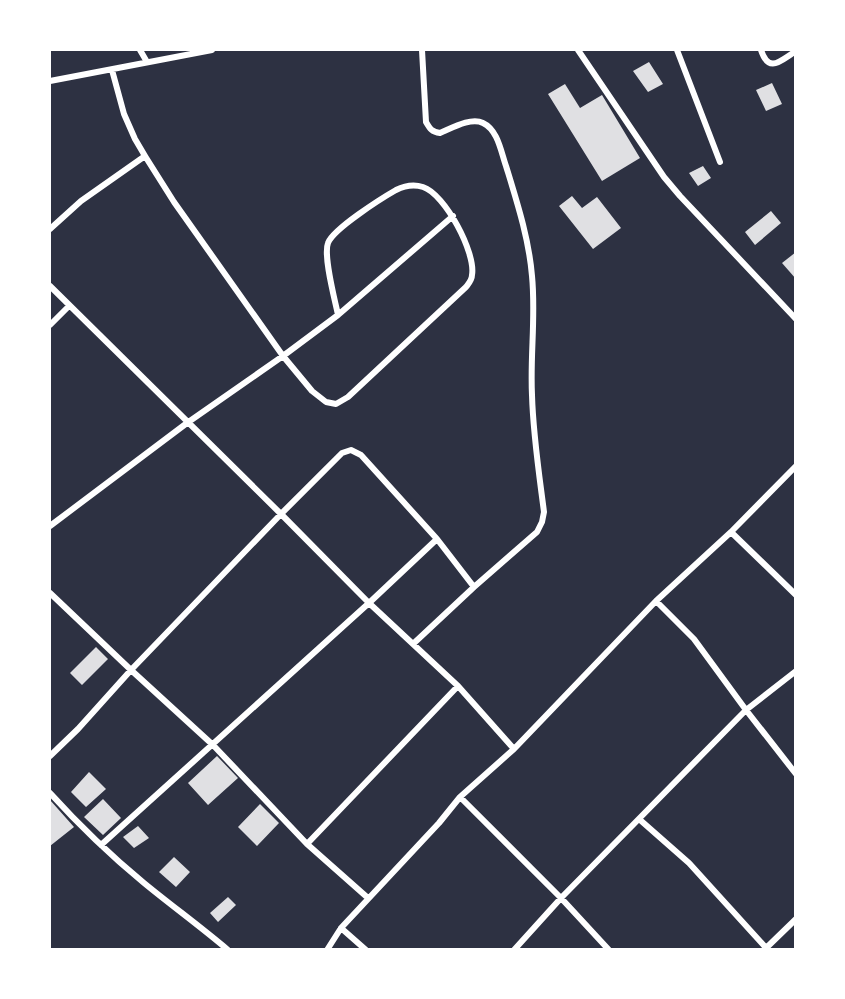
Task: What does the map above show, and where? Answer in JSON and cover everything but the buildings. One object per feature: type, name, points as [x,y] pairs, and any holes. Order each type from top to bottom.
[{"type":"street","points":[[140,50],[147,62]]},
{"type":"street","points":[[50,81],[212,50]]},
{"type":"street","points":[[413,644],[537,531],[544,512],[531,392],[534,319],[532,275],[524,227],[493,130],[483,123],[473,121],[440,133],[435,133],[430,129],[426,122],[422,50]]},
{"type":"street","points":[[578,50],[675,190],[795,319]]},
{"type":"street","points":[[677,50],[720,162]]},
{"type":"street","points":[[761,50],[767,63],[771,64],[795,51]]},
{"type":"street","points":[[112,70],[124,114],[135,139],[174,202],[283,356],[312,391],[326,402],[336,404],[348,397],[472,278],[470,256],[453,216],[433,192],[412,185],[397,190],[343,225],[333,235],[327,244],[327,260],[338,315]]},
{"type":"street","points":[[50,229],[81,201],[145,156]]},
{"type":"street","points":[[50,526],[338,315],[453,216]]},
{"type":"street","points":[[50,286],[369,603],[458,686],[514,749]]},
{"type":"street","points":[[50,325],[69,306]]},
{"type":"street","points":[[50,756],[342,453],[351,450],[361,455],[369,463],[437,540],[474,587]]},
{"type":"street","points":[[327,950],[341,928],[439,823],[460,797],[514,749],[656,601],[730,532],[795,466]]},
{"type":"street","points":[[730,532],[795,595]]},
{"type":"street","points":[[101,845],[437,540]]},
{"type":"street","points":[[50,593],[213,745],[307,844],[368,898]]},
{"type":"street","points":[[656,601],[694,639],[795,774]]},
{"type":"street","points":[[514,950],[561,898],[746,710],[795,671]]},
{"type":"street","points":[[307,844],[458,686]]},
{"type":"street","points":[[50,793],[73,819],[144,883],[228,950]]},
{"type":"street","points":[[460,797],[561,898],[609,950]]},
{"type":"street","points":[[639,819],[689,863],[766,949],[795,919]]},
{"type":"street","points":[[341,928],[366,950]]}]
